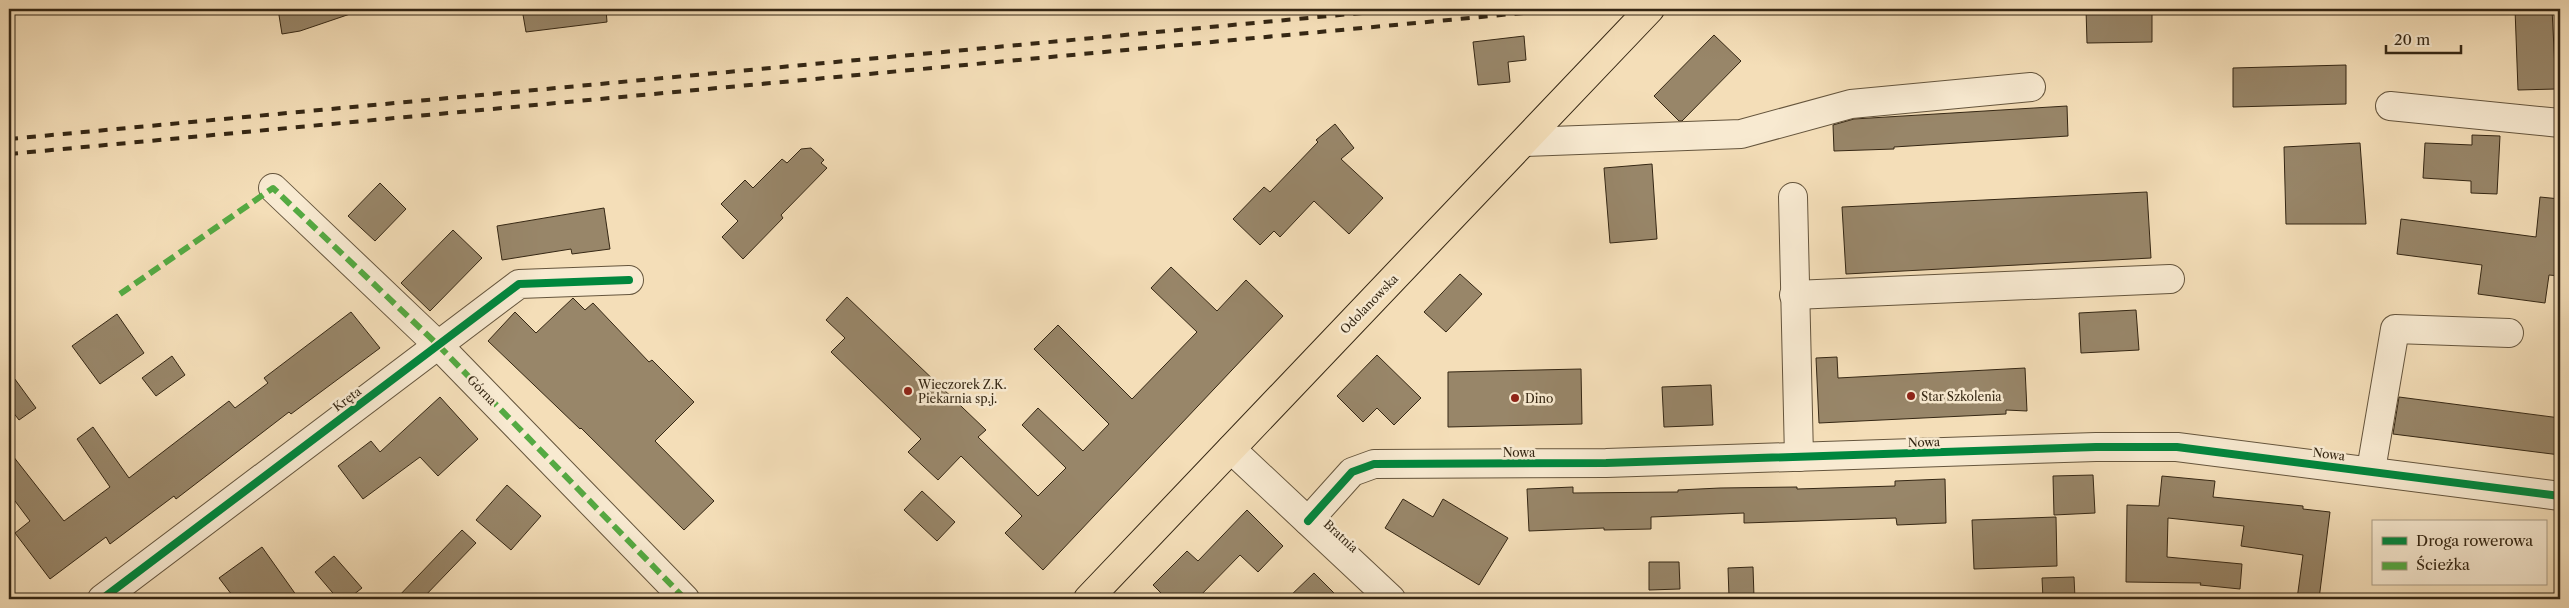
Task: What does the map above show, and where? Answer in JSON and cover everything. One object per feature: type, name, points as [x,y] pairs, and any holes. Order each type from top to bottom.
[{"type":"main road","name":"Odolanowska","points":[[1088,599],[1650,9]]},
{"type":"street","points":[[1524,142],[1741,134],[1850,104],[2031,87]]},
{"type":"street","points":[[2390,106],[2560,122]]},
{"type":"street","name":"Górna","points":[[273,188],[438,345],[685,599]]},
{"type":"street","points":[[1793,197],[1799,457]]},
{"type":"street","points":[[1794,295],[2170,279]]},
{"type":"street","name":"Kręta","points":[[102,599],[519,284],[628,280]]},
{"type":"street","points":[[2371,470],[2395,329],[2509,333]]},
{"type":"street","name":"Nowa","points":[[1308,521],[1352,472],[1374,464],[1606,463],[2096,447],[2177,447],[2371,470],[2560,496]]},
{"type":"street","name":"Bratnia","points":[[1231,449],[1391,599]]},
{"type":"building","points":[[278,9],[355,9],[356,12],[300,31],[282,34]]},
{"type":"building","points":[[522,9],[606,9],[607,22],[526,32]]},
{"type":"building","points":[[2086,9],[2152,9],[2152,42],[2087,43]]},
{"type":"building","points":[[2515,9],[2552,9],[2556,89],[2518,90]]},
{"type":"building","points":[[1714,35],[1741,61],[1682,121],[1679,121],[1654,96]]},
{"type":"building","points":[[1524,36],[1526,60],[1508,62],[1510,82],[1478,85],[1473,42]]},
{"type":"building","points":[[2346,65],[2346,104],[2233,107],[2233,68]]},
{"type":"building","points":[[2067,106],[2068,136],[1894,147],[1894,149],[1834,151],[1833,125],[1854,119]]},
{"type":"building","points":[[1335,124],[1354,148],[1341,159],[1383,198],[1349,234],[1314,201],[1280,237],[1274,231],[1260,245],[1233,219],[1264,187],[1270,192],[1318,142],[1316,140]]},
{"type":"building","points":[[2472,135],[2500,136],[2497,194],[2471,193],[2471,181],[2423,178],[2425,143],[2472,145]]},
{"type":"building","points":[[2360,143],[2366,224],[2286,224],[2284,147]]},
{"type":"building","points":[[811,148],[824,160],[821,163],[827,168],[781,215],[783,218],[743,259],[722,237],[738,221],[721,204],[745,180],[753,188],[782,159],[787,163],[801,149]]},
{"type":"building","points":[[1652,164],[1657,239],[1610,243],[1604,168]]},
{"type":"building","points":[[380,183],[406,209],[375,241],[348,216]]},
{"type":"building","points":[[2147,192],[2151,258],[1846,274],[1842,207]]},
{"type":"building","points":[[2540,197],[2560,199],[2560,276],[2549,275],[2545,303],[2478,294],[2482,265],[2397,254],[2401,219],[2536,237]]},
{"type":"building","points":[[604,208],[610,249],[572,254],[571,249],[502,260],[497,226]]},
{"type":"building","points":[[453,230],[482,258],[430,311],[401,283]]},
{"type":"building","points":[[1171,267],[1217,311],[1246,280],[1283,316],[1043,570],[1005,533],[1022,516],[961,456],[938,480],[908,452],[921,439],[831,352],[845,338],[826,320],[847,297],[986,430],[978,437],[1038,496],[1066,468],[1022,425],[1038,408],[1083,451],[1109,424],[1034,349],[1058,325],[1132,399],[1197,332],[1151,288]]},
{"type":"building","points":[[1460,274],[1482,294],[1446,332],[1424,312]]},
{"type":"building","points":[[573,298],[585,310],[593,303],[649,362],[652,360],[694,402],[655,441],[714,501],[684,530],[581,428],[488,341],[515,312],[536,333]]},
{"type":"building","points":[[2136,310],[2139,350],[2081,353],[2079,313]]},
{"type":"building","points":[[351,312],[380,348],[291,414],[289,412],[176,499],[174,496],[110,544],[106,537],[50,579],[15,533],[30,521],[9,493],[9,451],[64,521],[110,487],[77,439],[93,427],[129,478],[229,401],[235,408],[268,383],[264,378]]},
{"type":"building","points":[[117,314],[144,353],[100,384],[72,346]]},
{"type":"building","points":[[1377,355],[1421,398],[1394,425],[1377,408],[1363,422],[1337,396]]},
{"type":"building","points":[[172,356],[185,375],[156,396],[142,378]]},
{"type":"building","name":"Star Szkolenia","points":[[1837,357],[1838,378],[2025,368],[2027,411],[2006,410],[2006,414],[1819,423],[1816,358]]},
{"type":"building","name":"Dino","points":[[1581,369],[1582,424],[1448,427],[1448,372]]},
{"type":"building","points":[[9,371],[36,408],[19,420],[9,407]]},
{"type":"building","points":[[1711,385],[1713,425],[1664,427],[1662,387]]},
{"type":"building","points":[[440,397],[478,439],[438,476],[420,457],[363,499],[338,466],[371,441],[380,452]]},
{"type":"building","points":[[2399,397],[2560,418],[2560,455],[2393,434]]},
{"type":"building","points":[[2093,475],[2095,513],[2054,515],[2053,476]]},
{"type":"building","points":[[2162,476],[2215,481],[2213,497],[2303,506],[2303,509],[2330,512],[2319,599],[2297,599],[2303,555],[2241,546],[2244,526],[2168,518],[2167,557],[2242,564],[2240,589],[2200,585],[2201,583],[2126,582],[2127,505],[2159,506]]},
{"type":"building","points":[[1945,479],[1946,523],[1897,525],[1896,518],[1744,523],[1744,513],[1651,517],[1651,529],[1604,530],[1604,528],[1529,531],[1527,489],[1573,487],[1573,493],[1678,492],[1678,490],[1720,488],[1797,487],[1797,489],[1895,486],[1895,481]]},
{"type":"building","points":[[507,485],[541,516],[511,550],[476,520]]},
{"type":"building","points":[[922,491],[955,522],[937,541],[904,510]]},
{"type":"building","points":[[1403,499],[1433,517],[1443,499],[1508,538],[1479,585],[1385,528]]},
{"type":"building","points":[[1247,510],[1283,546],[1258,572],[1240,555],[1197,599],[1167,599],[1153,585],[1187,551],[1198,561]]},
{"type":"building","points":[[2056,517],[2057,566],[1974,569],[1972,520]]},
{"type":"building","points":[[462,530],[476,543],[422,599],[396,599]]},
{"type":"building","points":[[262,547],[299,599],[235,599],[219,578]]},
{"type":"building","points":[[334,556],[362,588],[348,599],[338,599],[315,572]]},
{"type":"building","points":[[1649,562],[1679,562],[1680,589],[1649,590]]},
{"type":"building","points":[[1753,567],[1754,597],[1729,597],[1728,568]]},
{"type":"building","points":[[1314,573],[1340,599],[1287,599]]},
{"type":"building","points":[[2074,577],[2075,598],[2043,599],[2042,578]]},
{"type":"railway","points":[[9,139],[1404,9]]},
{"type":"railway","points":[[9,154],[1566,9]]},
{"type":"marked path","points":[[120,294],[273,188],[438,345],[685,599]]},
{"type":"cycle path","points":[[102,599],[519,284],[629,280]]},
{"type":"cycle path","points":[[1308,521],[1352,472],[1374,464],[1606,463],[2096,447],[2177,447],[2560,496]]},
{"type":"place","name":"Wieczorek Z.K. Piekarnia sp.j.","points":[[908,391]]},
{"type":"place","name":"Star Szkolenia","points":[[1911,396]]},
{"type":"place","name":"Dino","points":[[1515,398]]}]
